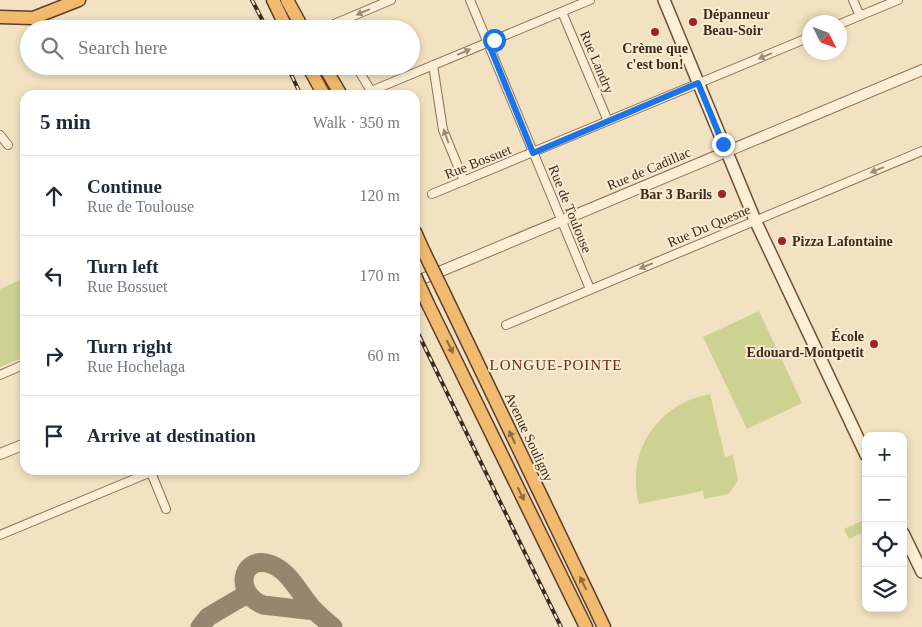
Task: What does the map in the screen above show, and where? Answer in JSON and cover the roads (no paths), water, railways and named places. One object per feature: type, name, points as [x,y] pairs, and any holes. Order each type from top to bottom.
[{"type":"highway","points":[[0,17],[33,18],[79,0]]},
{"type":"highway","points":[[272,0],[282,20]]},
{"type":"highway","points":[[289,3],[298,20]]},
{"type":"highway","points":[[313,75],[321,90]]},
{"type":"highway","points":[[329,75],[338,90]]},
{"type":"highway","name":"Avenue Souligny","points":[[420,243],[604,627]]},
{"type":"highway","points":[[420,287],[586,627]]},
{"type":"main road","points":[[664,0],[755,220],[862,447]]},
{"type":"main road","points":[[907,541],[922,572]]},
{"type":"street","points":[[344,20],[391,0]]},
{"type":"street","name":"Rue de Toulouse","points":[[470,0],[590,290]]},
{"type":"street","points":[[420,70],[590,0]]},
{"type":"street","points":[[853,0],[860,16]]},
{"type":"street","points":[[847,21],[898,0]]},
{"type":"street","name":"Rue Landry","points":[[562,12],[608,121]]},
{"type":"street","name":"Rue Bossuet","points":[[432,194],[802,40]]},
{"type":"street","points":[[433,65],[443,130],[464,181]]},
{"type":"street","name":"Rue de Cadillac","points":[[420,280],[922,70]]},
{"type":"street","points":[[361,75],[370,90]]},
{"type":"street","points":[[373,90],[409,75]]},
{"type":"street","points":[[0,135],[8,145]]},
{"type":"street","name":"Rue Du Quesne","points":[[506,324],[922,151]]},
{"type":"street","points":[[0,374],[20,366]]},
{"type":"street","points":[[0,454],[20,446]]},
{"type":"street","points":[[0,535],[142,475]]},
{"type":"street","points":[[153,475],[166,509]]},
{"type":"railway","points":[[252,0],[262,20]]},
{"type":"railway","points":[[291,75],[299,90]]},
{"type":"railway","points":[[420,337],[561,627]]},
{"type":"place","name":"Dépanneur Beau-Soir","points":[[693,22]]},
{"type":"place","name":"Crème que c'est bon!","points":[[655,32]]},
{"type":"place","name":"Bar 3 Barils","points":[[722,194]]},
{"type":"place","name":"Pizza Lafontaine","points":[[782,241]]},
{"type":"place","name":"École Edouard-Montpetit","points":[[874,344]]},
{"type":"district","name":"LONGUE-POINTE","points":[[556,365]]}]
